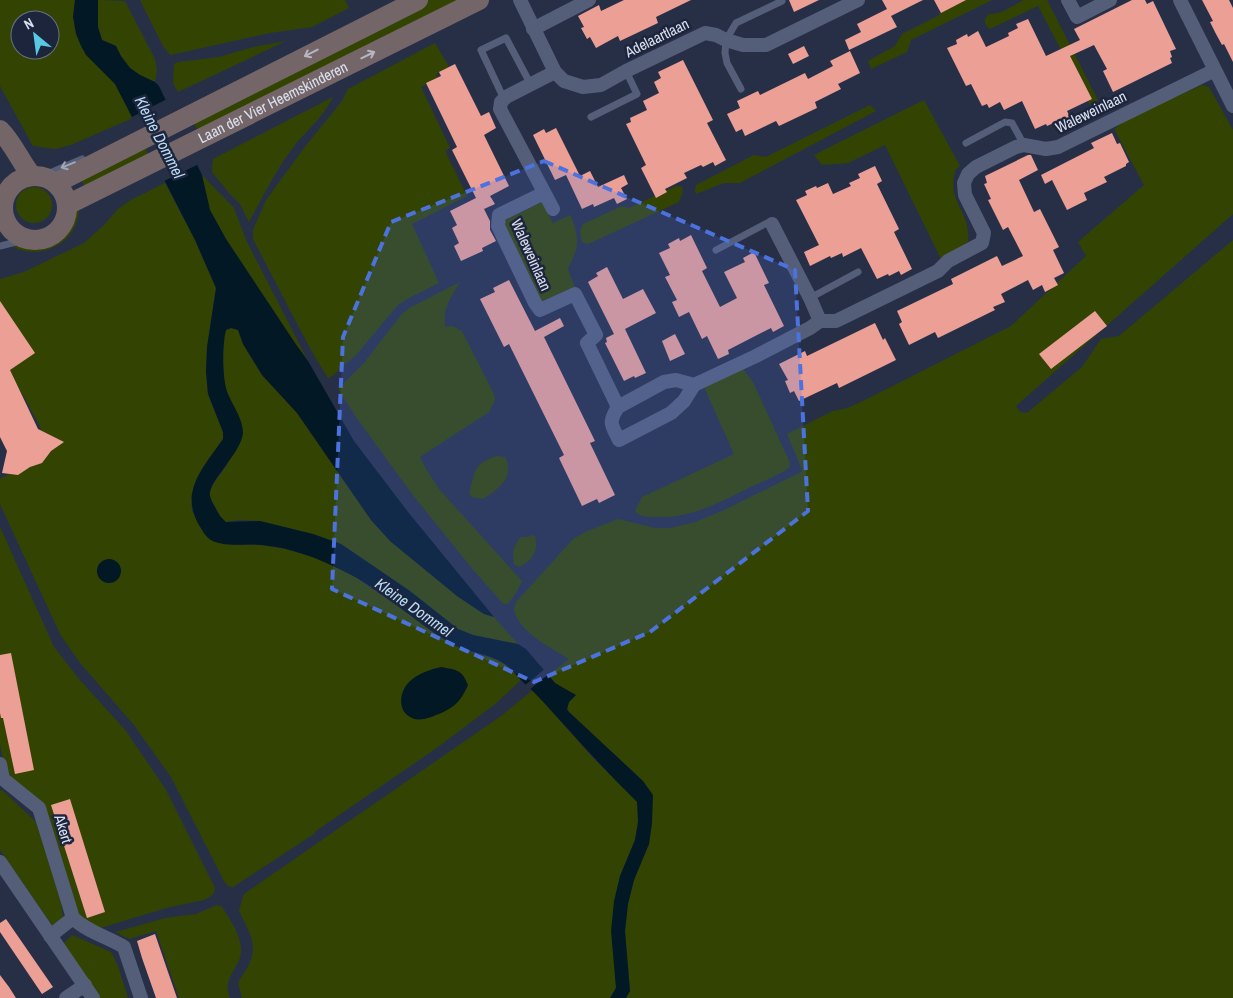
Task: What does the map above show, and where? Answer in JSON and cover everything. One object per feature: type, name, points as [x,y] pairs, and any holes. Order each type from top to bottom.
[{"type":"street","name":"Laan der Vier Heemskinderen","points":[[43,178],[72,176],[128,145],[418,0]]},
{"type":"street","name":"Laan der Vier Heemskinderen","points":[[67,205],[479,0]]},
{"type":"street","points":[[520,0],[554,72],[504,99],[501,102],[500,109],[553,209]]},
{"type":"street","points":[[533,29],[589,0]]},
{"type":"street","name":"Adelaartlaan","points":[[554,72],[564,81],[583,87],[601,86],[626,71],[705,33],[716,34],[726,40],[743,45],[766,45],[858,0]]},
{"type":"street","points":[[1068,0],[1077,17],[1110,0]]},
{"type":"street","points":[[1180,0],[1233,106]]},
{"type":"street","name":"Waleweinlaan","points":[[694,384],[756,356],[820,321],[836,321],[938,271],[948,261],[982,243],[984,233],[965,196],[964,184],[968,174],[976,166],[1024,145],[1046,149],[1058,147],[1215,70]]},
{"type":"street","points":[[0,130],[7,137],[20,161],[62,191],[67,205],[65,218],[57,230],[47,237],[38,240],[10,238],[1,208],[4,197],[11,186],[21,178],[43,178]]},
{"type":"street","points":[[0,149],[8,167],[11,186]]},
{"type":"street","name":"Waleweinlaan","points":[[544,193],[499,215],[498,226],[522,278],[540,310],[575,294],[596,334],[587,343],[618,407]]},
{"type":"street","points":[[772,224],[820,321]]},
{"type":"street","points":[[676,380],[694,384],[684,401],[671,413],[619,440],[611,423],[611,418],[618,407],[664,382],[676,380]]},
{"type":"street","name":"Akert","points":[[0,764],[3,779],[39,808],[73,918]]},
{"type":"street","points":[[0,862],[5,880],[50,936],[93,998]]},
{"type":"street","points":[[50,936],[73,918],[82,927],[109,938],[124,947],[141,998]]},
{"type":"street","points":[[66,998],[84,985]]},
{"type":"lane","points":[[741,89],[727,63],[725,53],[726,40],[736,23],[782,1]]},
{"type":"lane","points":[[504,99],[481,50],[506,38],[531,85]]},
{"type":"lane","points":[[592,117],[636,94],[626,71]]},
{"type":"lane","points":[[966,143],[1005,122],[1012,123],[1024,145]]},
{"type":"lane","name":"Laan der Vier Heemskinderen","points":[[96,154],[128,145]]},
{"type":"lane","points":[[43,178],[87,158]]},
{"type":"lane","points":[[716,250],[767,224],[772,224]]},
{"type":"lane","points":[[810,298],[858,272]]},
{"type":"highlighted area","points":[[544,161],[795,270],[808,511],[650,632],[534,682],[332,589],[343,337],[391,222]]},
{"type":"green space","points":[[0,0],[75,0],[73,17],[107,75],[115,84],[133,118],[73,144],[56,149],[33,146],[0,86]]},
{"type":"green space","points":[[98,0],[125,1],[155,59],[157,70],[155,82],[130,68],[116,46],[102,40],[98,27]]},
{"type":"green space","points":[[140,0],[345,0],[349,8],[312,27],[270,33],[170,55],[163,46]]},
{"type":"green space","points":[[429,0],[474,0],[200,135],[192,120]]},
{"type":"green space","points":[[959,0],[992,0],[911,40],[907,52],[871,69],[868,61],[895,46],[902,34],[938,16],[944,8]]},
{"type":"green space","points":[[1024,0],[1047,0],[1098,100],[1090,105],[1038,6],[990,29],[986,26],[985,19],[989,14],[1003,11]]},
{"type":"green space","points":[[286,41],[178,92],[173,83],[174,64],[178,62],[219,57],[253,47]]},
{"type":"green space","points":[[435,43],[449,67],[436,74],[438,79],[421,87],[450,148],[445,151],[467,196],[412,224],[439,283],[398,305],[357,354],[328,378],[253,239],[253,230],[266,200],[304,148],[342,101],[348,89]]},
{"type":"green space","points":[[1202,85],[1209,87],[1233,130],[1233,214],[1016,406],[1020,412],[1027,413],[1082,367],[1101,339],[1119,336],[1233,240],[1233,998],[626,998],[630,991],[625,931],[628,903],[634,880],[649,844],[652,817],[643,781],[569,712],[567,709],[569,702],[576,695],[558,686],[548,675],[569,659],[528,632],[517,617],[514,609],[516,602],[573,539],[585,532],[618,519],[655,528],[671,528],[695,522],[722,511],[801,472],[802,470],[787,434],[833,411],[848,408],[873,396],[1011,326],[1086,256],[1078,242],[1144,185],[1114,129],[1132,116]]},
{"type":"green space","points":[[333,97],[282,163],[249,222],[240,204],[212,172],[213,159]]},
{"type":"green space","points":[[924,100],[960,166],[956,169],[953,180],[954,190],[968,231],[968,241],[961,248],[941,259],[885,145],[848,163],[822,165],[814,155]]},
{"type":"green space","points":[[870,105],[876,111],[740,183],[724,183],[696,194],[696,185],[754,155],[766,157]]},
{"type":"green space","points":[[186,142],[86,190],[81,179],[145,143]]},
{"type":"green space","points":[[202,175],[234,208],[246,240],[308,361],[226,239],[210,210]]},
{"type":"green space","points":[[165,183],[195,240],[216,288],[207,347],[206,372],[208,394],[223,432],[223,439],[195,483],[191,497],[192,512],[230,545],[261,545],[285,549],[320,559],[351,574],[452,644],[507,665],[521,680],[495,704],[438,747],[314,834],[233,887],[228,886],[224,881],[171,777],[134,725],[81,664],[61,636],[0,504],[0,479],[45,454],[40,426],[0,354],[0,279],[24,272],[84,243],[118,209],[129,201]],"holes":[[[441,667],[457,670],[426,719]]]},
{"type":"green space","points":[[676,186],[683,188],[679,202],[588,244],[583,243],[580,233],[583,224],[622,206],[629,208]]},
{"type":"green space","points":[[34,187],[47,192],[52,205],[47,218],[34,223],[21,218],[16,205],[21,192]]},
{"type":"green space","points":[[80,201],[76,225],[63,242],[38,252],[20,250],[12,246],[42,242],[55,237],[67,226]]},
{"type":"green space","points":[[542,202],[553,223],[570,215],[575,227],[577,246],[568,269],[575,288],[542,303],[502,226],[504,221]]},
{"type":"green space","points":[[460,282],[446,308],[445,327],[453,326],[462,331],[494,394],[495,400],[489,412],[420,457],[439,489],[522,581],[508,604],[503,604],[474,571],[412,494],[338,389],[364,363],[401,315],[409,308]]},
{"type":"green space","points":[[231,328],[238,330],[243,344],[262,375],[297,413],[371,520],[390,541],[457,596],[484,614],[494,617],[518,644],[473,635],[458,629],[410,591],[341,544],[313,534],[260,521],[238,520],[226,522],[220,516],[209,495],[212,486],[227,465],[238,415],[227,393],[223,371],[226,330]]},
{"type":"green space","points":[[742,367],[754,384],[790,463],[789,468],[720,502],[695,512],[669,517],[647,517],[637,513],[635,511],[642,497],[734,454],[704,387]]},
{"type":"green space","points":[[496,456],[505,457],[508,464],[507,477],[495,491],[483,499],[472,497],[469,493],[476,469],[483,462]]},
{"type":"green space","points":[[0,527],[54,647],[79,679],[126,731],[166,790],[215,888],[211,896],[204,900],[166,908],[97,929],[80,921],[47,815],[5,772],[0,744]]},
{"type":"green space","points":[[533,535],[536,541],[535,551],[528,562],[519,567],[514,564],[513,553],[516,543],[521,537]]},
{"type":"green space","points":[[533,690],[593,758],[638,802],[638,822],[635,840],[620,876],[615,972],[616,988],[610,998],[242,998],[238,983],[249,965],[253,948],[239,910],[244,894],[501,716]]},
{"type":"green space","points":[[2,790],[36,822],[61,903],[63,918],[52,925],[0,850],[0,791]]},
{"type":"green space","points":[[217,905],[222,907],[232,922],[241,944],[240,957],[228,984],[230,998],[179,998],[156,931],[129,939],[116,932],[165,918],[196,914]]},
{"type":"green space","points":[[72,935],[111,952],[118,966],[128,998],[100,998],[65,946],[64,943]]},
{"type":"water","name":"Kleine Dommel","points":[[75,0],[98,0],[98,27],[102,40],[116,46],[130,68],[159,86],[202,175],[210,210],[226,239],[308,361],[354,441],[408,512],[494,617],[484,614],[457,596],[390,541],[371,520],[297,413],[262,375],[243,344],[238,330],[231,328],[226,330],[224,344],[225,380],[228,394],[243,428],[243,433],[237,450],[210,490],[210,497],[217,511],[226,522],[260,521],[313,534],[341,544],[410,591],[458,629],[473,635],[518,644],[526,649],[555,683],[576,695],[569,702],[567,709],[569,712],[643,781],[653,795],[649,844],[634,880],[628,904],[625,931],[630,991],[626,998],[610,998],[616,988],[611,931],[614,901],[620,876],[635,840],[638,822],[637,802],[536,694],[509,667],[500,661],[450,643],[357,578],[324,562],[272,546],[232,545],[213,541],[202,530],[195,517],[192,493],[201,471],[223,439],[223,432],[208,394],[206,372],[207,347],[216,288],[195,240],[115,84],[86,55],[81,46],[76,34],[73,17]]},
{"type":"water","points":[[109,559],[118,562],[121,571],[118,580],[109,583],[100,580],[97,571],[100,562]]},
{"type":"water","points":[[441,667],[461,673],[468,685],[463,695],[449,709],[429,718],[415,719],[407,715],[401,702],[406,686],[420,674]]},
{"type":"pier","points":[[167,99],[199,164],[162,182],[130,118]]},
{"type":"pier","points":[[546,668],[550,673],[529,690],[524,686]]},
{"type":"building","points":[[624,0],[691,0],[656,17],[658,23],[620,41],[618,36],[596,48],[590,37],[587,39],[581,28],[584,27],[578,16],[599,5],[601,11]]},
{"type":"building","points":[[789,0],[819,0],[794,12]]},
{"type":"building","points":[[882,0],[923,0],[891,16],[897,27],[849,50],[845,40],[861,32],[857,24],[887,9]]},
{"type":"building","points":[[934,0],[966,0],[941,13]]},
{"type":"building","points":[[1132,0],[1145,0],[1147,4],[1153,1],[1176,49],[1170,51],[1172,63],[1113,92],[1103,71],[1107,69],[1094,45],[1070,56],[1092,99],[1067,111],[1071,119],[1060,125],[1058,121],[1035,129],[1022,101],[1004,110],[1000,102],[989,108],[987,104],[982,106],[971,84],[966,86],[947,48],[957,44],[956,40],[967,34],[968,37],[978,31],[986,47],[1009,36],[1008,33],[1018,28],[1016,24],[1028,19],[1046,56],[1080,40],[1074,29]]},
{"type":"building","points":[[1202,0],[1229,0],[1233,8],[1233,62],[1210,22],[1213,21]]},
{"type":"building","points":[[804,46],[809,56],[793,64],[788,54]]},
{"type":"building","points":[[850,51],[860,73],[838,84],[841,89],[815,102],[817,108],[779,126],[776,121],[745,136],[742,129],[736,132],[727,114],[740,108],[737,101],[758,91],[760,95],[805,73],[808,79],[833,66],[830,61]]},
{"type":"building","points":[[683,60],[713,120],[707,123],[726,160],[715,166],[713,162],[703,167],[701,165],[684,173],[687,178],[665,189],[667,192],[656,198],[641,168],[646,165],[626,124],[631,122],[630,118],[647,110],[643,101],[659,93],[654,82],[661,78],[658,72]]},
{"type":"building","points":[[455,64],[481,116],[489,112],[496,128],[484,135],[509,186],[490,196],[495,204],[484,209],[490,221],[490,230],[496,241],[482,248],[483,251],[461,261],[454,246],[459,243],[452,228],[457,225],[450,211],[476,198],[452,150],[457,147],[426,83],[441,76],[439,72]]},
{"type":"building","points":[[556,128],[580,176],[590,171],[598,187],[624,175],[628,184],[621,188],[627,199],[617,204],[614,198],[594,207],[593,204],[582,209],[566,175],[555,180],[533,135],[544,129],[546,133]]},
{"type":"building","points":[[1112,133],[1117,144],[1120,143],[1129,162],[1126,166],[1104,177],[1107,182],[1084,193],[1087,200],[1067,210],[1052,180],[1045,184],[1041,175],[1094,148],[1091,143]]},
{"type":"building","points":[[1031,155],[1038,170],[1019,180],[1034,212],[1040,209],[1059,247],[1053,250],[1064,273],[1054,278],[1058,285],[1045,292],[1042,285],[1033,290],[1028,280],[1001,294],[1005,302],[993,307],[995,310],[938,338],[935,332],[909,345],[899,324],[902,322],[897,311],[953,284],[951,279],[997,256],[1002,266],[1023,256],[1008,227],[1003,230],[988,200],[991,199],[984,184],[987,183],[985,176]]},
{"type":"building","points":[[875,166],[882,181],[877,184],[899,229],[894,232],[912,269],[901,275],[899,271],[877,279],[861,248],[843,257],[842,253],[831,258],[830,256],[810,266],[804,252],[819,245],[796,200],[807,195],[805,191],[828,183],[833,194],[851,186],[849,183],[860,178],[858,174]]},
{"type":"building","points":[[691,235],[707,268],[702,271],[720,307],[737,298],[724,272],[745,262],[743,258],[754,252],[769,283],[764,285],[784,326],[773,332],[771,328],[728,350],[729,354],[718,359],[707,336],[702,339],[689,312],[679,317],[672,302],[677,300],[665,277],[670,275],[659,253],[670,248],[668,244],[679,238],[680,241]]},
{"type":"building","points":[[607,267],[623,299],[643,289],[656,313],[625,329],[646,373],[624,381],[605,343],[607,342],[606,338],[614,334],[588,282],[598,276],[596,273]]},
{"type":"building","points":[[509,280],[535,331],[560,318],[564,326],[544,337],[595,441],[590,443],[615,495],[599,503],[597,499],[582,506],[559,458],[564,455],[509,344],[504,347],[480,299],[495,292],[493,288]]},
{"type":"building","points":[[0,301],[35,353],[10,370],[38,429],[64,442],[51,451],[42,463],[30,467],[18,475],[2,473],[7,451],[0,437]]},
{"type":"building","points":[[1095,311],[1107,326],[1051,369],[1039,354]]},
{"type":"building","points":[[875,323],[896,360],[839,388],[837,383],[799,401],[794,391],[790,393],[785,381],[788,380],[779,364],[805,351],[807,356]]},
{"type":"building","points":[[675,334],[685,354],[670,361],[662,341]]},
{"type":"building","points":[[11,653],[34,770],[15,774],[3,718],[1,718],[0,713],[0,655]]},
{"type":"building","points":[[70,799],[105,912],[87,918],[51,805]]},
{"type":"building","points":[[6,919],[53,987],[42,994],[0,932],[0,923]]},
{"type":"building","points":[[155,934],[177,998],[156,998],[142,958],[137,941]]},
{"type":"building","points":[[0,975],[9,987],[16,998],[0,998]]}]
